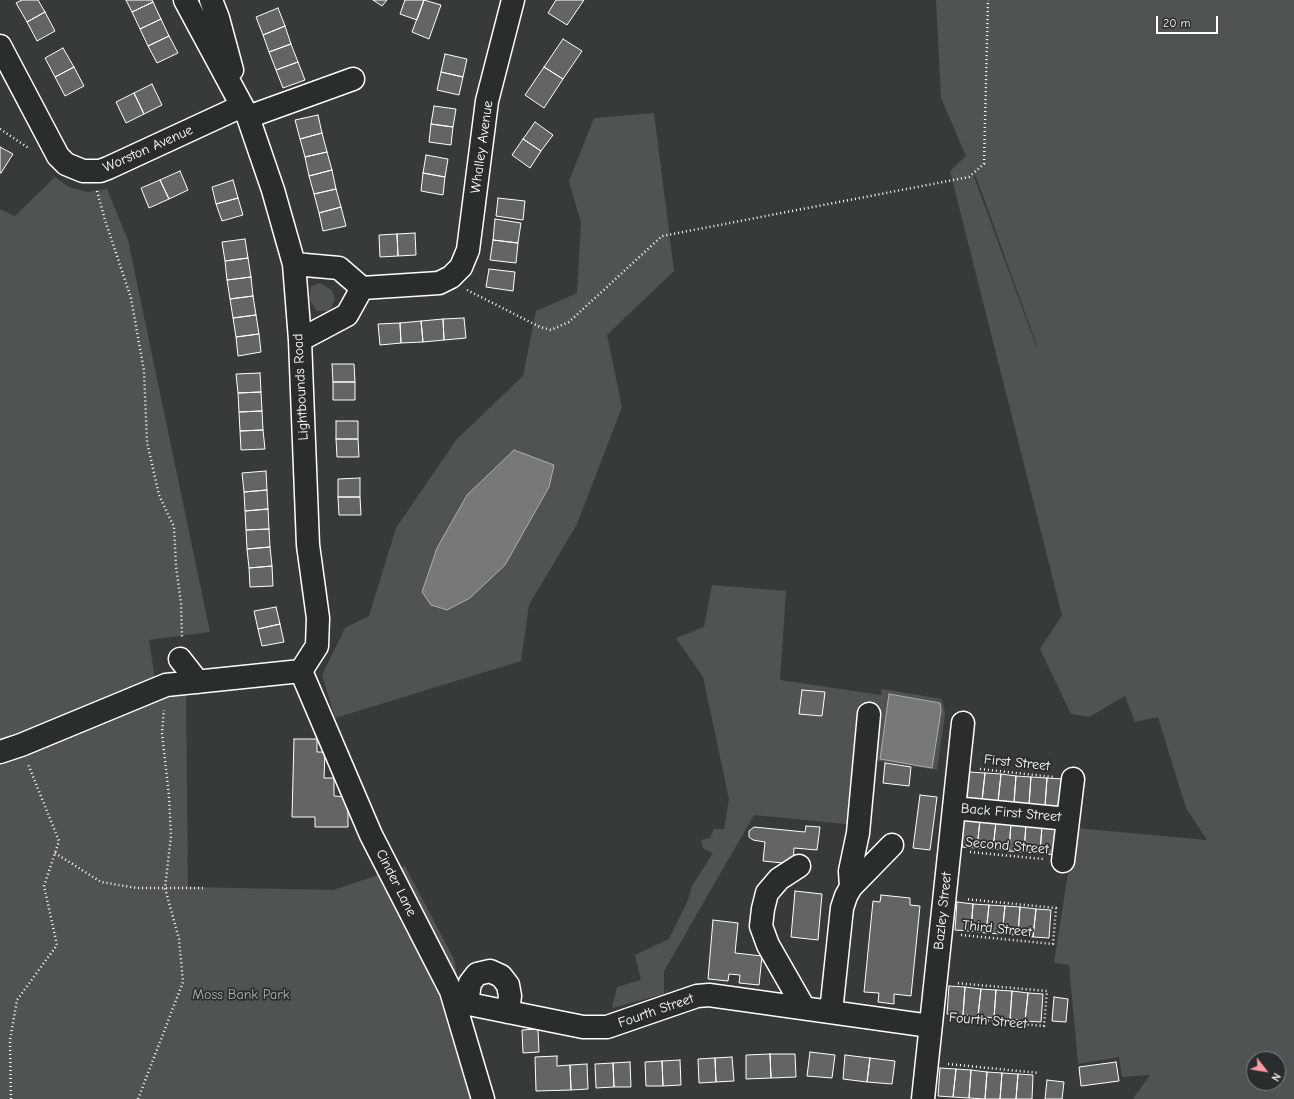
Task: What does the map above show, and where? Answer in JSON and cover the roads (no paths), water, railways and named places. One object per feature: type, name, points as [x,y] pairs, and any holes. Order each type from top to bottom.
[{"type":"street","name":"Lightbounds Road","points":[[185,0],[245,112]]},
{"type":"street","name":"Lightbounds Road","points":[[211,0],[218,18],[245,112],[273,190],[294,264],[300,340],[308,545],[318,618],[317,646],[301,670]]},
{"type":"street","name":"Whalley Avenue","points":[[362,288],[445,280],[461,267],[468,250],[487,101],[513,0]]},
{"type":"street","name":"Worston Avenue","points":[[0,46],[58,156],[66,164],[74,168],[92,172],[108,168],[245,112],[353,79]]},
{"type":"street","points":[[294,264],[339,268],[362,288],[346,315],[300,340]]},
{"type":"street","points":[[180,659],[198,682]]},
{"type":"street","points":[[0,752],[21,745],[166,685],[301,670]]},
{"type":"street","name":"Cinder Lane","points":[[301,670],[371,835],[451,991],[461,1002],[482,1099]]},
{"type":"street","points":[[851,886],[850,871],[858,833],[870,714]]},
{"type":"street","name":"Bazley Street","points":[[922,1099],[963,724]]},
{"type":"street","points":[[1063,861],[1073,779]]},
{"type":"street","name":"Back First Street","points":[[954,808],[1068,819]]},
{"type":"street","points":[[831,1012],[842,908],[846,896],[851,886],[892,845]]},
{"type":"street","points":[[798,866],[779,879],[768,893],[763,909],[761,926],[768,945],[804,1008]]},
{"type":"street","points":[[461,1002],[470,983],[477,974],[490,972],[501,976],[508,985],[510,996],[508,1012]]},
{"type":"street","name":"Fourth Street","points":[[461,1002],[583,1027],[607,1027],[697,996],[709,995],[831,1012],[931,1021]]},
{"type":"park label","name":"Moss Bank Park","points":[[241,995]]}]
